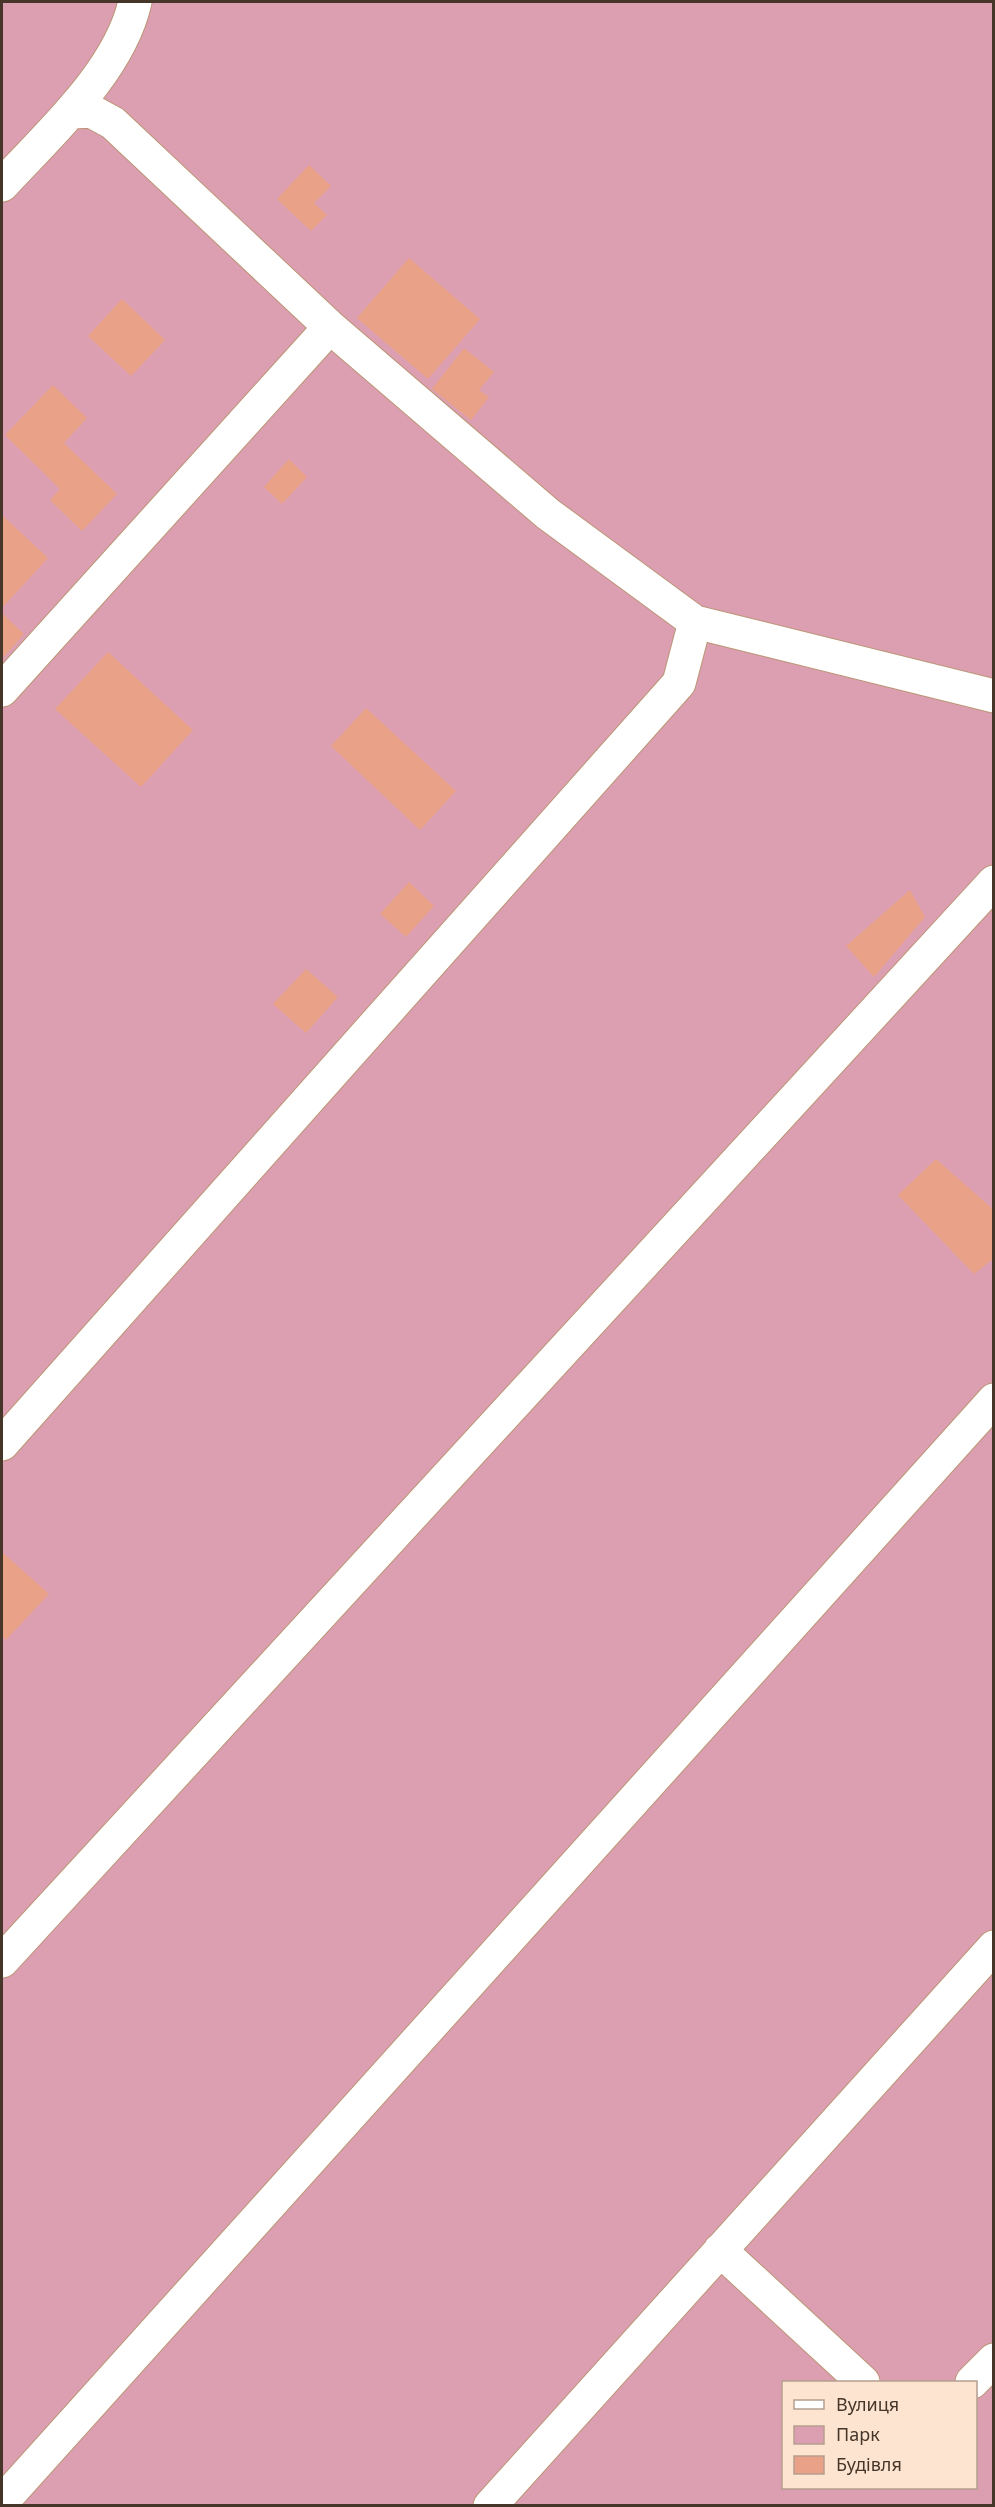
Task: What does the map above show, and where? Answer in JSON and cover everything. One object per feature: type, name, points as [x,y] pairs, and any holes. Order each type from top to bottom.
[{"type":"street","points":[[2,185],[73,112],[122,38],[131,19],[135,2]]},
{"type":"street","points":[[73,112],[91,111],[113,123],[330,327],[548,514],[695,622],[993,696]]},
{"type":"street","points":[[2,690],[330,327]]},
{"type":"street","points":[[2,1444],[679,683],[695,622]]},
{"type":"street","points":[[2,1961],[993,882]]},
{"type":"street","points":[[2,2502],[993,1400]]},
{"type":"street","points":[[490,2505],[993,1947]]},
{"type":"street","points":[[720,2250],[862,2381]]},
{"type":"street","points":[[973,2381],[993,2360]]},
{"type":"green space","points":[[2,2],[993,2],[993,2505],[2,2506]]},
{"type":"building","points":[[309,165],[331,186],[314,203],[327,215],[311,231],[277,199]]},
{"type":"building","points":[[409,258],[480,319],[428,379],[357,318]]},
{"type":"building","points":[[122,299],[165,340],[131,376],[88,336]]},
{"type":"building","points":[[464,348],[494,372],[479,390],[489,397],[471,420],[432,389]]},
{"type":"building","points":[[53,385],[87,418],[64,443],[117,494],[82,531],[50,500],[60,489],[5,435]]},
{"type":"building","points":[[289,459],[307,477],[282,504],[264,487]]},
{"type":"building","points":[[2,515],[48,558],[2,608]]},
{"type":"building","points":[[2,613],[24,634],[2,659]]},
{"type":"building","points":[[108,652],[193,730],[141,787],[55,709]]},
{"type":"building","points":[[366,708],[456,791],[420,830],[331,746]]},
{"type":"building","points":[[409,882],[434,906],[406,937],[380,914]]},
{"type":"building","points":[[910,890],[925,917],[874,977],[846,946]]},
{"type":"building","points":[[306,969],[338,997],[306,1033],[273,1004]]},
{"type":"building","points":[[936,1159],[994,1210],[994,1258],[974,1274],[898,1195]]},
{"type":"building","points":[[2,1552],[49,1594],[6,1640],[2,1636]]}]
